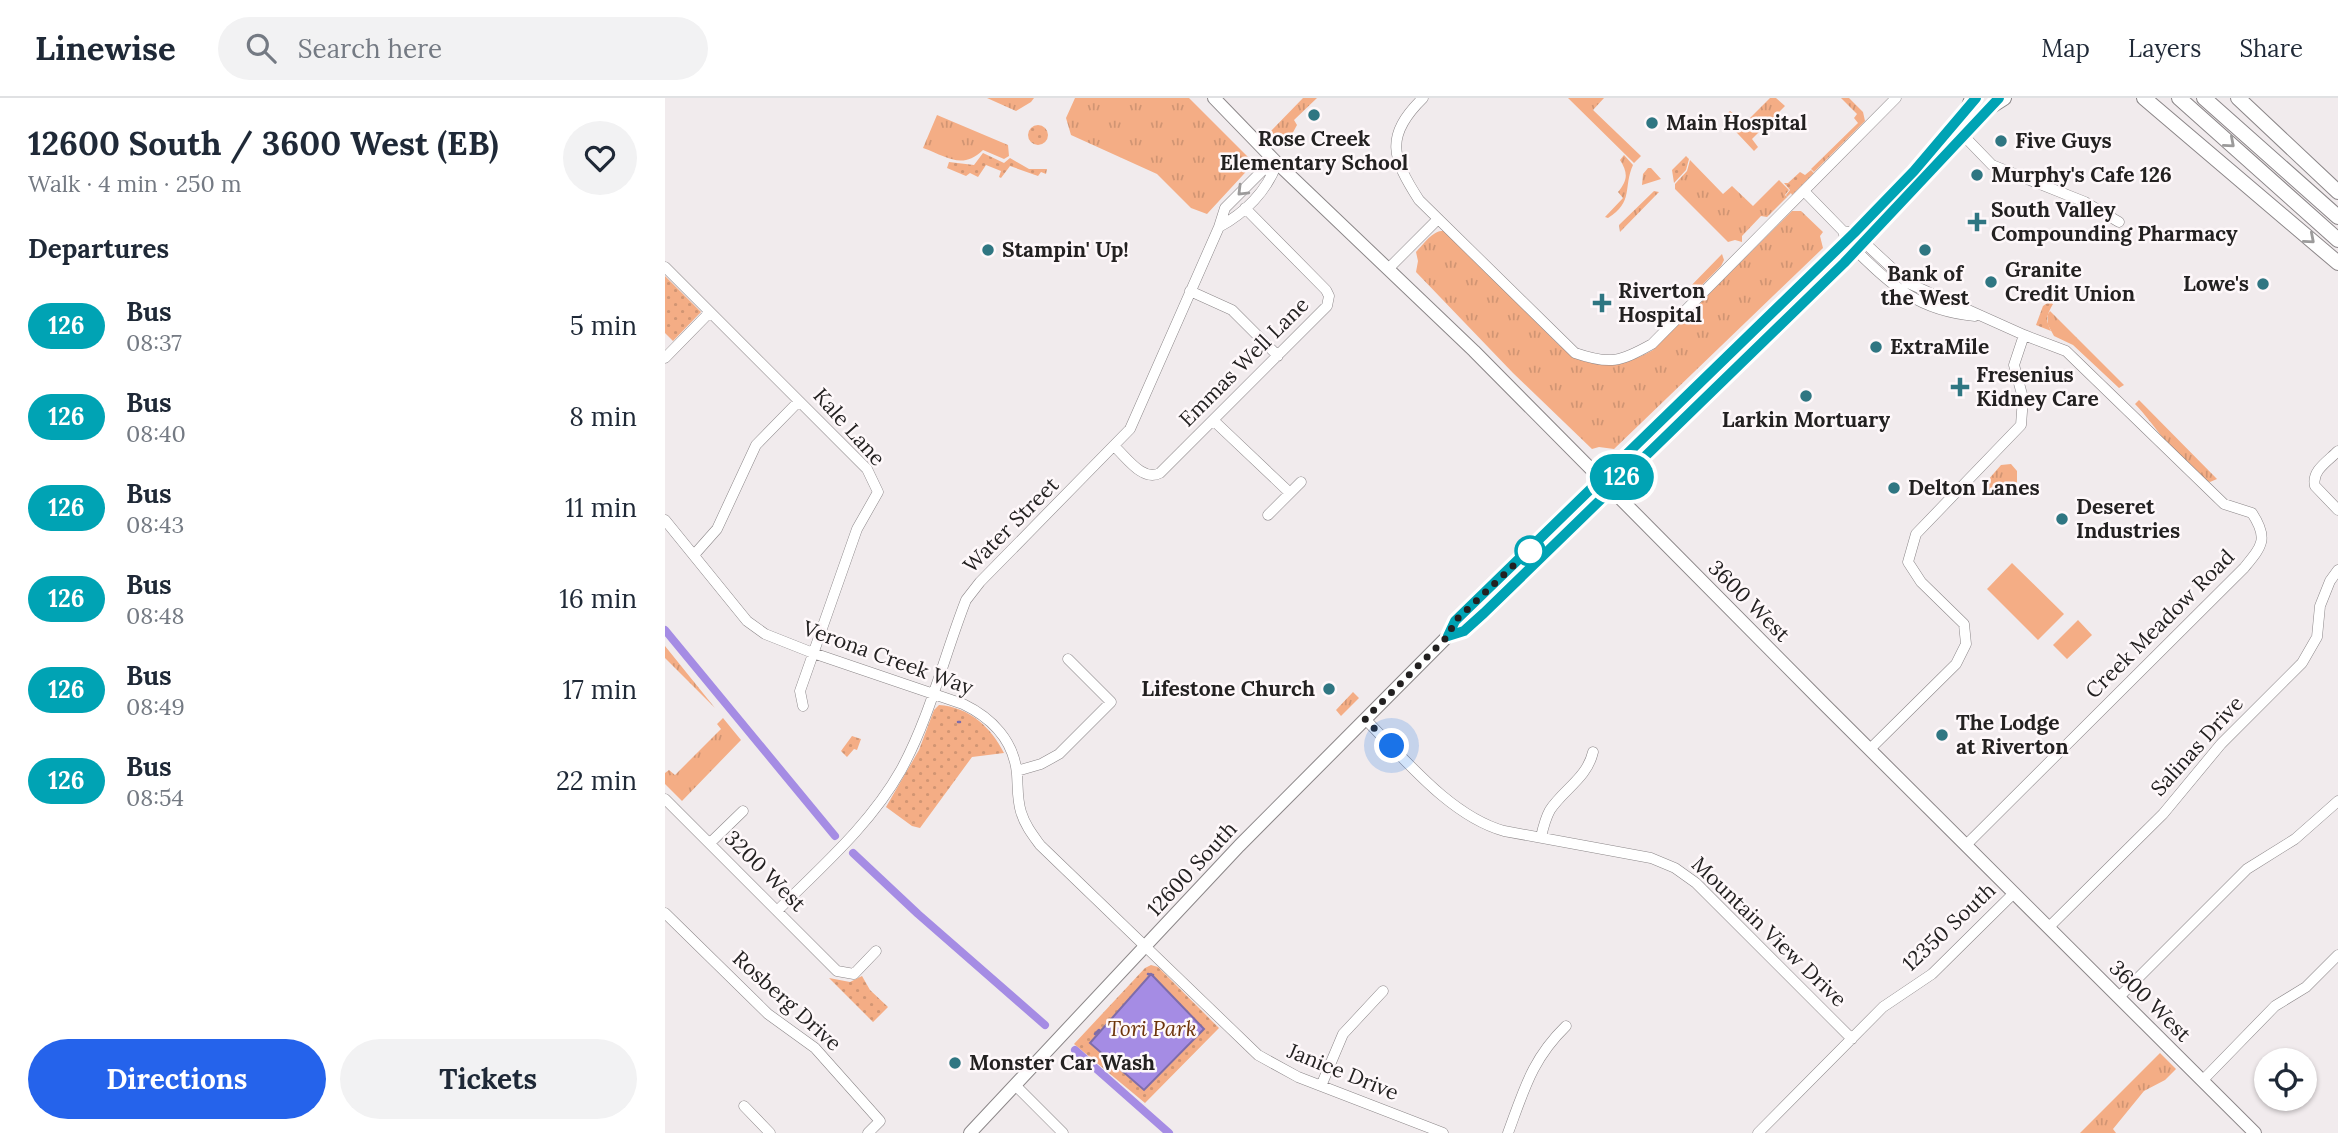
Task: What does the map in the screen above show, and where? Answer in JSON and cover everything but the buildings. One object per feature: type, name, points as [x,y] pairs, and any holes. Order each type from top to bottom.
[{"type":"highway","points":[[2144,98],[2338,263]]},
{"type":"highway","points":[[2179,98],[2338,240]]},
{"type":"highway","points":[[2204,98],[2338,217]]},
{"type":"highway","points":[[2238,98],[2338,192]]},
{"type":"main road","name":"3600 West","points":[[1214,98],[1277,163],[1475,351],[2255,1133]]},
{"type":"main road","name":"12600 South","points":[[970,1133],[1239,846],[1365,719],[1448,636],[1464,631],[1605,484],[1853,239],[1999,100]]},
{"type":"main road","name":"12600 South","points":[[1853,239],[1972,101]]},
{"type":"street","points":[[1423,98],[1406,114],[1396,141],[1400,170],[1419,200],[1575,353],[1600,362],[1627,358],[1652,344],[1896,98]]},
{"type":"street","points":[[1962,135],[1992,165],[2085,202],[2119,222]]},
{"type":"street","name":"Water Street","points":[[1219,228],[1235,219],[1269,183],[1277,163]]},
{"type":"street","name":"Water Street","points":[[777,911],[844,845],[878,806],[916,739],[966,600],[979,582],[1130,429],[1219,228],[1225,208],[1262,171],[1277,163]]},
{"type":"street","points":[[1804,191],[1853,239]]},
{"type":"street","name":"Emmas Well Lane","points":[[1115,447],[1144,474],[1152,476],[1163,471],[1327,306],[1329,296],[1324,288],[1245,208]]},
{"type":"street","points":[[1389,268],[1438,219]]},
{"type":"street","name":"Creek Meadow Road","points":[[1853,239],[1882,258],[1908,283],[2066,351],[2224,505],[2252,513],[2262,528],[2261,547],[2244,568],[1966,845]]},
{"type":"street","name":"Creek Meadow Road","points":[[1853,239],[1870,263],[1901,292],[1944,312],[1982,317]]},
{"type":"street","name":"Kale Lane","points":[[665,267],[867,469],[878,492],[857,529],[813,653]]},
{"type":"street","points":[[1191,291],[1227,307],[1278,356]]},
{"type":"street","points":[[665,358],[711,313]]},
{"type":"street","points":[[1870,749],[1956,664],[1966,644],[1964,624],[1921,582],[1908,562],[1916,534],[2021,425],[2023,398],[2014,365],[2024,335]]},
{"type":"street","points":[[694,555],[717,529],[756,445],[799,401]]},
{"type":"street","points":[[1213,420],[1290,493]]},
{"type":"street","points":[[2338,451],[2316,473],[2313,481],[2338,510]]},
{"type":"street","points":[[1268,515],[1301,482]]},
{"type":"street","name":"Verona Creek Way","points":[[665,520],[747,621],[765,634],[981,712],[995,724],[1006,739],[1017,771],[1021,811],[1029,830],[1040,845],[1146,946]]},
{"type":"street","name":"Salinas Drive","points":[[2049,927],[2163,814],[2221,744],[2302,663],[2317,638],[2321,606],[2330,581],[2338,570]]},
{"type":"street","points":[[803,706],[800,691],[813,653]]},
{"type":"street","points":[[1017,771],[1041,764],[1059,754],[1111,702],[1069,659]]},
{"type":"street","name":"Mountain View Drive","points":[[1365,719],[1463,813],[1493,828],[1651,858],[1682,873],[1696,883],[1852,1039]]},
{"type":"street","points":[[1541,837],[1550,811],[1585,773],[1591,764],[1593,752]]},
{"type":"street","name":"3200 West","points":[[665,799],[837,971],[854,974],[876,951]]},
{"type":"street","points":[[2119,997],[2247,869],[2295,839],[2338,801]]},
{"type":"street","points":[[710,843],[743,811]]},
{"type":"street","name":"12350 South","points":[[1758,1133],[1891,1000],[1932,974],[2014,892]]},
{"type":"street","name":"Rosberg Drive","points":[[665,913],[768,1014],[815,1048],[880,1121],[868,1133]]},
{"type":"street","name":"Janice Drive","points":[[1146,946],[1249,1048],[1277,1068],[1443,1133]]},
{"type":"street","points":[[2202,1081],[2275,1006],[2306,987],[2338,955]]},
{"type":"street","points":[[1321,1086],[1343,1034],[1383,991]]},
{"type":"street","points":[[1508,1133],[1536,1061],[1546,1046],[1566,1026]]},
{"type":"street","points":[[1015,1086],[1063,1133]]},
{"type":"street","points":[[744,1106],[770,1133]]},
{"type":"green space","points":[[987,98],[1034,98],[1016,111]]},
{"type":"green space","points":[[1075,98],[1189,98],[1254,163],[1207,214],[1191,208],[1157,174],[1071,135],[1066,118]]},
{"type":"green space","points":[[1303,98],[1317,98],[1294,120],[1297,125],[1282,145],[1269,133]]},
{"type":"green space","points":[[1568,98],[1604,98],[1593,110],[1641,156],[1634,163]]},
{"type":"green space","points":[[1770,98],[1776,98],[1785,106],[1752,139],[1758,147],[1754,151],[1723,118],[1730,111],[1746,122]]},
{"type":"green space","points":[[1841,98],[1849,98],[1863,112],[1865,121],[1814,172],[1811,169],[1858,123],[1854,118],[1857,114]]},
{"type":"green space","points":[[937,115],[1008,145],[1009,156],[1004,159],[983,150],[961,161],[923,148]]},
{"type":"green space","points":[[1038,125],[1045,128],[1048,135],[1045,142],[1038,145],[1031,142],[1028,135],[1031,128]]},
{"type":"green space","points":[[983,153],[1004,163],[1010,158],[1029,169],[1047,169],[1046,174],[1041,172],[1038,176],[1010,166],[1001,178],[1001,171],[986,165],[978,177],[970,173],[966,176],[947,168],[949,162],[974,165]]},
{"type":"green space","points":[[1624,155],[1633,165],[1627,194],[1621,206],[1608,218],[1605,217],[1623,198],[1618,192],[1626,176],[1620,160]]},
{"type":"green space","points":[[1686,156],[1689,159],[1686,170],[1674,183],[1672,170]]},
{"type":"green space","points":[[1690,160],[1723,194],[1732,186],[1753,206],[1779,180],[1789,190],[1785,195],[1787,197],[1767,217],[1761,216],[1742,236],[1742,242],[1728,242],[1675,189],[1675,184],[1687,171]]},
{"type":"green space","points":[[1648,168],[1661,179],[1642,185],[1643,174]]},
{"type":"green space","points":[[1811,170],[1814,173],[1787,197],[1790,190],[1784,183],[1788,183],[1800,172],[1805,175]]},
{"type":"green space","points":[[1654,191],[1659,192],[1620,232],[1619,225]]},
{"type":"green space","points":[[1792,211],[1801,211],[1823,232],[1820,236],[1823,248],[1614,449],[1592,449],[1513,373],[1416,272],[1416,252],[1437,232],[1446,231],[1559,345],[1583,359],[1616,364],[1653,350]]},
{"type":"green space","points":[[1722,254],[1724,260],[1721,266],[1690,297],[1683,294]]},
{"type":"green space","points":[[665,276],[701,312],[673,341],[665,333]]},
{"type":"green space","points":[[2050,301],[2053,304],[2047,320],[2051,331],[2036,325],[2043,306]]},
{"type":"green space","points":[[2050,311],[2124,385],[2119,388],[2073,345],[2054,336],[2048,325]]},
{"type":"green space","points":[[2139,400],[2217,479],[2210,482],[2191,470],[2135,404]]},
{"type":"green space","points":[[2011,464],[2017,471],[2017,482],[2005,493],[1995,493],[1991,497],[1985,490],[1988,480],[2001,465]]},
{"type":"green space","points":[[2012,563],[2064,614],[2038,640],[1987,589]]},
{"type":"green space","points":[[2078,620],[2092,635],[2067,659],[2053,645]]},
{"type":"green space","points":[[665,646],[715,708],[665,658]]},
{"type":"green space","points":[[1353,692],[1359,698],[1341,716],[1336,710]]},
{"type":"green space","points":[[939,705],[960,710],[978,720],[993,735],[1004,753],[972,757],[920,828],[912,826],[886,807],[919,750],[934,710]]},
{"type":"green space","points":[[723,718],[741,740],[682,801],[665,784],[665,773],[669,770],[675,775],[721,729],[717,724]]},
{"type":"green space","points":[[852,736],[861,739],[857,750],[854,749],[847,757],[841,751]]},
{"type":"green space","name":"Tori Park","points":[[1151,965],[1158,967],[1219,1028],[1145,1103],[1074,1044],[1145,968]]},
{"type":"green space","points":[[862,976],[870,990],[888,1007],[873,1022],[829,978],[850,982]]},
{"type":"green space","points":[[2160,1053],[2176,1069],[2165,1080],[2144,1091],[2113,1129],[2116,1133],[2080,1133]]},
{"type":"shaded area","name":"Tori Park","points":[[1151,974],[1204,1029],[1144,1090],[1090,1043]]},
{"type":"waterway","points":[[665,630],[835,836]]},
{"type":"waterway","points":[[853,853],[1045,1025]]},
{"type":"waterway","points":[[1148,974],[1153,975]]},
{"type":"waterway","points":[[1095,1034],[1099,1030]]},
{"type":"waterway","points":[[1075,1050],[1169,1133]]},
{"type":"bus line","name":"126","points":[[1976,98],[1914,171],[1854,233],[1455,621],[1448,636],[1464,631],[1484,613],[1778,328],[1856,250],[1999,98]]},
{"type":"place","name":"Rose Creek Elementary School","points":[[1314,115]]},
{"type":"place","name":"Main Hospital","points":[[1652,123]]},
{"type":"place","name":"Five Guys","points":[[2001,141]]},
{"type":"place","name":"Murphy's Cafe 126","points":[[1977,175]]},
{"type":"place","name":"South Valley Compounding Pharmacy","points":[[1977,222]]},
{"type":"place","name":"Stampin' Up!","points":[[988,250]]},
{"type":"place","name":"Bank of the West","points":[[1925,250]]},
{"type":"place","name":"Granite Credit Union","points":[[1991,282]]},
{"type":"place","name":"Lowe's","points":[[2263,284]]},
{"type":"place","name":"Riverton Hospital","points":[[1602,303]]},
{"type":"place","name":"ExtraMile","points":[[1876,347]]},
{"type":"place","name":"Fresenius Kidney Care","points":[[1960,387]]},
{"type":"place","name":"Larkin Mortuary","points":[[1806,396]]},
{"type":"place","name":"Delton Lanes","points":[[1894,488]]},
{"type":"place","name":"Deseret Industries","points":[[2062,519]]},
{"type":"place","name":"Lifestone Church","points":[[1329,689]]},
{"type":"place","name":"The Lodge at Riverton","points":[[1942,735]]},
{"type":"place","name":"Monster Car Wash","points":[[955,1063]]},
{"type":"route","points":[[1392,746],[1365,719],[1448,636],[1455,621],[1532,548],[1530,551]]}]
